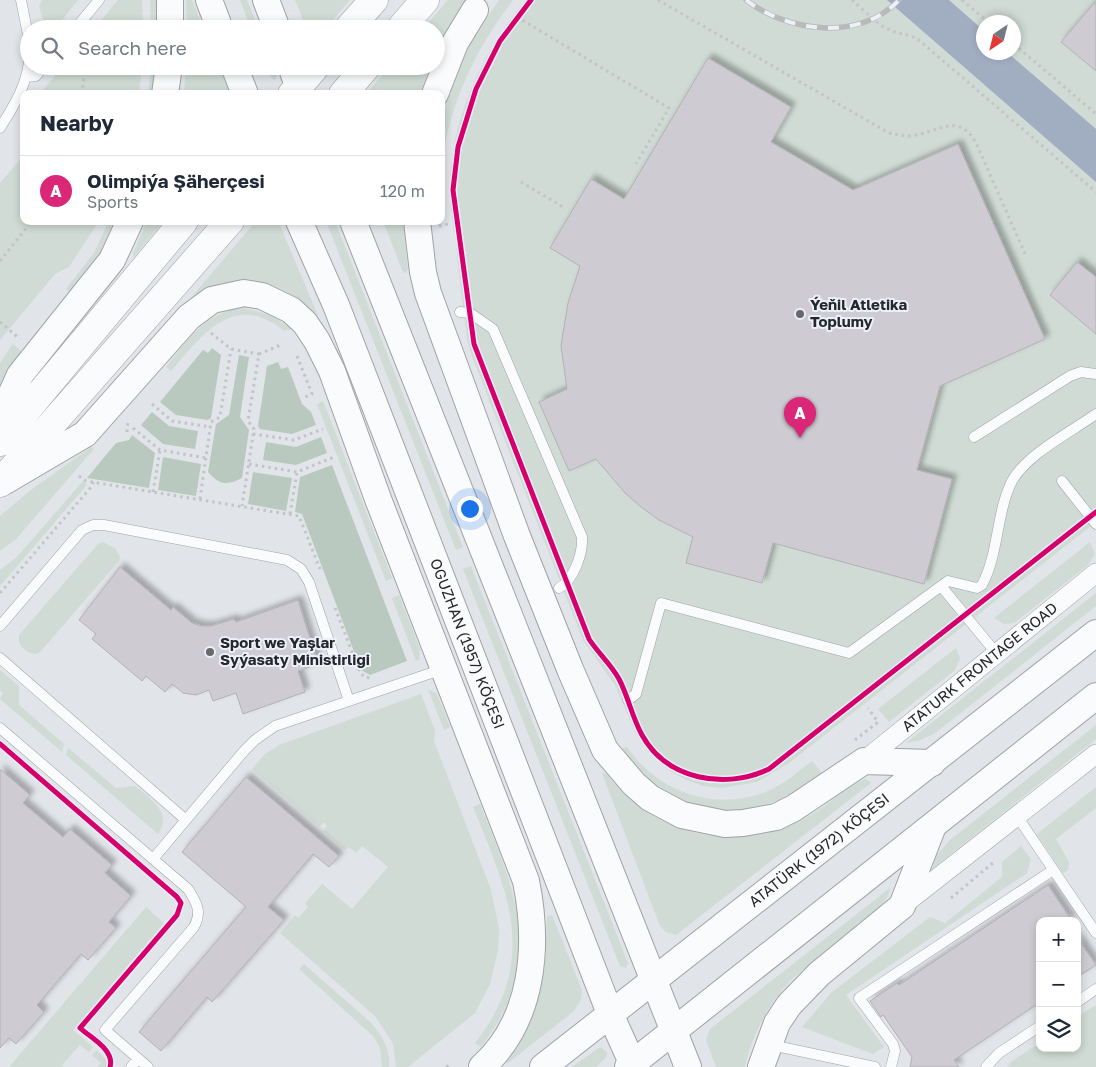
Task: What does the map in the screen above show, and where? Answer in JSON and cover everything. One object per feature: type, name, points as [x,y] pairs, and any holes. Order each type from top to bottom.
[{"type":"main road","points":[[170,0],[170,20]]},
{"type":"main road","points":[[209,0],[217,20]]},
{"type":"main road","points":[[266,0],[274,20]]},
{"type":"main road","points":[[356,20],[374,0]]},
{"type":"main road","points":[[408,20],[425,0]]},
{"type":"main road","points":[[445,68],[455,43],[479,5]]},
{"type":"main road","points":[[166,90],[168,75]]},
{"type":"main road","points":[[238,75],[243,90]]},
{"type":"main road","points":[[296,85],[307,75]]},
{"type":"main road","points":[[346,90],[359,75]]},
{"type":"main road","points":[[437,90],[442,75]]},
{"type":"main road","points":[[0,419],[20,375],[112,260],[128,225]]},
{"type":"main road","points":[[0,442],[181,225]]},
{"type":"main road","points":[[0,483],[226,225]]},
{"type":"main road","name":"OGUZHAN (1957) KÖÇESI","points":[[300,225],[336,305],[632,1066]]},
{"type":"main road","points":[[355,225],[688,1067]]},
{"type":"main road","points":[[417,225],[423,272],[428,293],[472,416],[570,668],[605,750],[616,766],[650,798],[682,815],[725,824],[762,821],[776,817],[812,798],[864,761],[932,763]]},
{"type":"main road","points":[[0,483],[86,434],[189,317],[201,306],[226,295],[244,293],[262,296],[291,310],[305,323],[317,341],[332,371],[378,499],[526,881],[534,941],[529,979],[520,1010],[505,1038],[482,1067]]},
{"type":"main road","points":[[459,489],[472,416]]},
{"type":"main road","points":[[378,499],[438,568]]},
{"type":"main road","points":[[500,594],[570,668]]},
{"type":"main road","name":"ATATÜRK (1972) KÖÇESI","points":[[543,1067],[611,1016],[654,980],[1096,633]]},
{"type":"main road","points":[[632,1066],[1096,696]]},
{"type":"main road","points":[[484,770],[488,697]]},
{"type":"main road","points":[[764,1055],[777,1023],[789,1005],[809,984],[902,906],[933,826]]},
{"type":"street","name":"ATATURK FRONTAGE ROAD","points":[[864,761],[1096,573]]},
{"type":"street","points":[[902,906],[1096,754]]},
{"type":"lane","points":[[21,0],[25,20]]},
{"type":"lane","points":[[82,20],[99,0]]},
{"type":"lane","points":[[21,90],[27,77],[37,75]]},
{"type":"lane","points":[[0,128],[20,92]]},
{"type":"lane","points":[[460,312],[470,313],[493,330],[582,536],[580,552],[570,578],[559,588]]},
{"type":"lane","points":[[974,437],[1070,376],[1081,372],[1096,374]]},
{"type":"lane","points":[[628,700],[636,694],[640,683],[661,603],[848,653],[948,581],[977,588],[982,585],[1008,491],[1016,475],[1029,461],[1096,414]]},
{"type":"lane","points":[[1062,481],[1096,524]]},
{"type":"lane","points":[[0,626],[82,530],[93,525],[104,525],[287,560],[301,569],[309,582],[349,701]]},
{"type":"lane","points":[[941,586],[996,654]]},
{"type":"lane","points":[[0,658],[186,820]]},
{"type":"lane","points":[[153,859],[244,751],[264,733],[276,726],[444,669]]},
{"type":"lane","points":[[0,728],[188,889],[199,909],[198,919],[194,927],[105,1030],[148,1067]]},
{"type":"lane","points":[[1017,816],[1096,933]]},
{"type":"lane","points":[[891,1067],[895,1051],[893,1044],[859,998],[1054,870]]},
{"type":"lane","points":[[1081,999],[1096,989]]},
{"type":"lane","points":[[986,1067],[999,1054],[1036,1029]]},
{"type":"lane","points":[[764,1055],[875,1067]]},
{"type":"lane","points":[[131,1067],[138,1059]]},
{"type":"path","points":[[658,0],[889,133],[909,136],[945,126],[960,127],[972,136],[976,143],[1026,256]]},
{"type":"path","points":[[852,0],[892,31],[913,36],[920,41],[1096,192]]},
{"type":"path","points":[[962,0],[980,15]]},
{"type":"path","points":[[512,23],[519,14],[669,108],[636,164]]},
{"type":"path","points":[[1021,50],[1096,114]]},
{"type":"path","points":[[83,90],[85,75]]},
{"type":"path","points":[[521,182],[563,207]]},
{"type":"path","points":[[0,261],[29,225]]},
{"type":"path","points":[[0,322],[13,333]]},
{"type":"path","points":[[211,334],[231,349],[259,354],[283,344]]},
{"type":"path","points":[[200,499],[211,422],[220,417],[231,349]]},
{"type":"path","points":[[295,350],[312,394],[305,397]]},
{"type":"path","points":[[242,506],[254,429],[248,421],[259,354]]},
{"type":"path","points":[[152,404],[172,421],[211,427]]},
{"type":"path","points":[[126,432],[126,423],[132,416]]},
{"type":"path","points":[[134,428],[160,450],[206,458]]},
{"type":"path","points":[[253,434],[294,440],[323,429]]},
{"type":"path","points":[[153,492],[160,450]]},
{"type":"path","points":[[248,464],[297,472],[334,457]]},
{"type":"path","points":[[290,514],[297,472]]},
{"type":"path","points":[[0,593],[92,486],[93,482]]},
{"type":"path","points":[[867,730],[878,722],[868,708]]},
{"type":"path","points":[[951,898],[994,862]]},
{"type":"shaded area","points":[[42,0],[78,0],[62,20],[43,20],[39,6]]},
{"type":"shaded area","points":[[118,0],[142,0],[143,20],[101,20]]},
{"type":"shaded area","points":[[150,0],[156,0],[157,20],[151,20]]},
{"type":"shaded area","points":[[186,0],[192,0],[200,20],[187,20]]},
{"type":"shaded area","points":[[240,0],[247,0],[255,20],[248,20]]},
{"type":"shaded area","points":[[295,0],[350,0],[333,20],[303,20]]},
{"type":"shaded area","points":[[448,0],[466,0],[445,36],[445,20],[431,20]]},
{"type":"shaded area","points":[[499,0],[513,0],[473,62],[455,108],[445,146],[445,108],[470,43]]},
{"type":"shaded area","points":[[526,0],[1096,0],[1096,522],[789,763],[757,782],[722,788],[703,786],[670,771],[648,752],[636,734],[615,685],[583,640],[471,354],[467,338],[451,210],[451,165],[462,114],[482,65],[495,42]]},
{"type":"shaded area","points":[[56,75],[141,75],[139,90],[43,90]]},
{"type":"shaded area","points":[[150,75],[156,75],[155,90],[148,90]]},
{"type":"shaded area","points":[[185,75],[223,75],[228,90],[184,90]]},
{"type":"shaded area","points":[[270,75],[277,75],[275,80]]},
{"type":"shaded area","points":[[382,75],[427,75],[421,90],[369,90]]},
{"type":"shaded area","points":[[20,160],[20,225],[96,225],[69,267],[55,274],[0,340],[0,183]]},
{"type":"shaded area","points":[[107,225],[115,225],[100,256],[71,293],[66,289],[94,253]]},
{"type":"shaded area","points":[[145,225],[161,225],[134,257],[133,253]]},
{"type":"shaded area","points":[[253,225],[280,225],[319,318],[305,304],[291,294],[275,286],[258,282],[241,281],[224,284],[206,290],[190,299]]},
{"type":"shaded area","points":[[328,225],[337,225],[463,547],[456,550]]},
{"type":"shaded area","points":[[385,225],[403,225],[408,269],[406,273],[403,272]]},
{"type":"shaded area","points":[[243,308],[272,315],[292,329],[284,331],[266,319],[250,315],[234,316],[220,322],[207,332],[171,371],[166,367],[190,337],[208,321],[230,310]]},
{"type":"shaded area","points":[[13,344],[21,351],[0,389],[0,363]]},
{"type":"shaded area","points":[[212,348],[221,355],[211,418],[208,420],[176,415],[160,402],[203,350],[208,353]]},
{"type":"shaded area","points":[[239,355],[249,357],[240,417],[249,430],[242,478],[224,483],[216,480],[208,472],[216,424],[229,415]]},
{"type":"shaded area","points":[[278,362],[281,369],[288,367],[302,404],[311,412],[316,425],[292,434],[260,429],[258,426],[267,366]]},
{"type":"shaded area","points":[[323,401],[392,578],[386,581],[317,404]]},
{"type":"shaded area","points":[[152,412],[169,426],[198,431],[195,449],[163,444],[141,425]]},
{"type":"shaded area","points":[[132,435],[155,453],[149,488],[87,478],[116,443],[129,440]]},
{"type":"shaded area","points":[[321,437],[327,453],[296,465],[263,460],[266,442],[296,447]]},
{"type":"shaded area","points":[[91,447],[94,449],[16,539],[0,551],[0,516],[31,490]]},
{"type":"shaded area","points":[[163,457],[201,464],[196,496],[158,490]]},
{"type":"shaded area","points":[[332,465],[407,661],[370,675],[361,670],[302,514],[295,512],[300,477]]},
{"type":"shaded area","points":[[253,472],[292,478],[286,511],[248,504]]},
{"type":"shaded area","points":[[83,481],[87,485],[0,586],[0,570],[17,557]]},
{"type":"shaded area","points":[[102,542],[115,548],[120,557],[119,561],[40,652],[36,654],[26,650],[19,642],[19,635],[98,544]]},
{"type":"shaded area","points":[[1090,542],[1095,554],[1088,565],[1014,623],[1004,624],[994,618]]},
{"type":"shaded area","points":[[471,566],[628,963],[626,968],[620,966],[463,569]]},
{"type":"shaded area","points":[[1096,593],[1096,606],[934,734],[918,741],[906,743]]},
{"type":"shaded area","points":[[399,595],[420,649],[419,660],[416,661],[392,598]]},
{"type":"shaded area","points":[[956,648],[960,658],[955,670],[889,722],[878,709]]},
{"type":"shaded area","points":[[0,670],[19,686],[19,705],[64,744],[62,752],[0,699],[3,693],[0,690]]},
{"type":"shaded area","points":[[428,689],[437,694],[450,727],[444,730]]},
{"type":"shaded area","points":[[421,694],[435,731],[434,741],[491,890],[499,929],[498,950],[490,984],[475,1013],[408,1067],[396,1067],[393,1043],[375,1016],[280,933],[295,915],[298,918],[308,907],[305,903],[322,884],[352,909],[388,867],[362,846],[356,853],[349,847],[345,850],[323,831],[327,826],[324,822],[319,827],[252,769],[265,754],[279,745]]},
{"type":"shaded area","points":[[1096,725],[1096,739],[933,868],[936,856],[950,840]]},
{"type":"shaded area","points":[[627,747],[640,763],[655,776],[689,794],[708,799],[728,800],[768,791],[812,761],[823,774],[802,788],[780,799],[757,807],[709,810],[686,804],[664,793],[643,777],[622,749]]},
{"type":"shaded area","points":[[68,748],[116,788],[135,786],[153,801],[162,813],[163,819],[158,834],[66,755]]},
{"type":"shaded area","points":[[602,773],[607,774],[626,795],[647,812],[671,824],[696,833],[722,836],[749,836],[776,830],[802,820],[857,783],[866,779],[871,783],[676,935],[666,932],[660,926]]},
{"type":"shaded area","points":[[1096,787],[1096,808],[1056,839],[1069,862],[1068,870],[1063,873],[1037,834]]},
{"type":"shaded area","points":[[480,804],[505,868],[514,897],[519,927],[519,956],[514,985],[501,1015],[481,1047],[475,1043],[495,1013],[507,983],[512,954],[512,926],[497,868],[473,807]]},
{"type":"shaded area","points":[[1021,846],[1031,859],[1027,873],[846,995],[884,1047],[873,1054],[802,1027],[831,993],[930,917],[945,923],[1002,877],[1002,862]]},
{"type":"shaded area","points":[[890,888],[887,897],[878,909],[801,971],[783,989],[762,1021],[752,1043],[745,1067],[716,1067],[706,1040],[710,1029]]},
{"type":"shaded area","points":[[146,907],[164,923],[73,1030],[93,1047],[89,1052],[80,1045],[62,1065],[64,1067],[9,1067]]},
{"type":"shaded area","points":[[552,915],[582,990],[581,1000],[573,1012],[508,1063],[502,1061],[538,994],[545,967],[547,917]]},
{"type":"shaded area","points":[[304,964],[370,1022],[382,1037],[387,1048],[389,1067],[382,1067],[380,1048],[374,1037],[299,969]]},
{"type":"shaded area","points":[[1096,1005],[1096,1067],[1007,1067],[1012,1061],[1036,1046],[1036,1052],[1081,1052],[1081,1014]]},
{"type":"shaded area","points":[[600,1047],[607,1052],[607,1056],[596,1067],[572,1067]]},
{"type":"shaded area","points":[[96,1050],[107,1060],[106,1067],[97,1067],[101,1063],[92,1055]]},
{"type":"water","points":[[887,0],[949,0],[976,24],[976,60],[1016,60],[1096,129],[1096,182]]},
{"type":"building","points":[[1096,1],[1096,71],[1061,42]]},
{"type":"building","name":"Ýeňil Atletika Toplumy","points":[[708,58],[791,107],[771,142],[853,190],[958,144],[1045,339],[940,386],[917,470],[952,479],[924,584],[773,543],[762,583],[686,563],[693,537],[659,520],[641,507],[625,493],[596,459],[569,471],[539,402],[567,389],[561,346],[568,303],[580,266],[550,248],[591,179],[624,199]]},
{"type":"building","points":[[1077,262],[1096,277],[1096,334],[1050,295]]},
{"type":"building","name":"Sport we Yaşlar Syýasaty Ministirligi","points":[[120,567],[171,610],[173,607],[192,623],[202,626],[211,626],[234,619],[236,622],[298,600],[318,664],[298,671],[305,692],[243,714],[236,693],[213,701],[209,690],[196,695],[183,693],[172,684],[165,692],[146,676],[142,681],[92,639],[96,634],[79,620]]},
{"type":"building","points":[[0,769],[30,795],[23,803],[63,837],[70,829],[112,865],[105,873],[131,896],[109,922],[116,928],[88,960],[81,954],[37,1005],[44,1012],[16,1044],[9,1038],[0,1048]]},
{"type":"building","points":[[246,777],[339,856],[329,867],[313,854],[268,907],[284,920],[212,1002],[207,997],[161,1051],[139,1032],[246,907],[182,852]]},
{"type":"building","points":[[1048,885],[1069,917],[1036,917],[1036,1005],[954,1060],[959,1067],[910,1067],[912,1057],[883,1015],[881,1017],[870,1001],[897,983],[899,985]]},
{"type":"building","points":[[1081,943],[1096,965],[1081,974]]},
{"type":"railway","points":[[746,0],[763,11],[782,19],[802,25],[823,28],[844,27],[864,22],[883,13],[899,0]]},
{"type":"cycle path","points":[[531,0],[500,41],[476,89],[458,147],[453,190],[474,344],[589,639],[619,679],[642,735],[653,750],[666,762],[698,777],[716,779],[734,779],[769,769],[1096,512]]},
{"type":"cycle path","points":[[0,744],[177,897],[181,903],[177,915],[80,1028],[106,1050],[111,1061],[110,1067]]},
{"type":"place","name":"Ýeňil Atletika Toplumy","points":[[800,314]]},
{"type":"place","name":"Olimpiýa Şäherçesi","points":[[800,438]]},
{"type":"place","name":"Sport we Yaşlar Syýasaty Ministirligi","points":[[210,652]]}]
